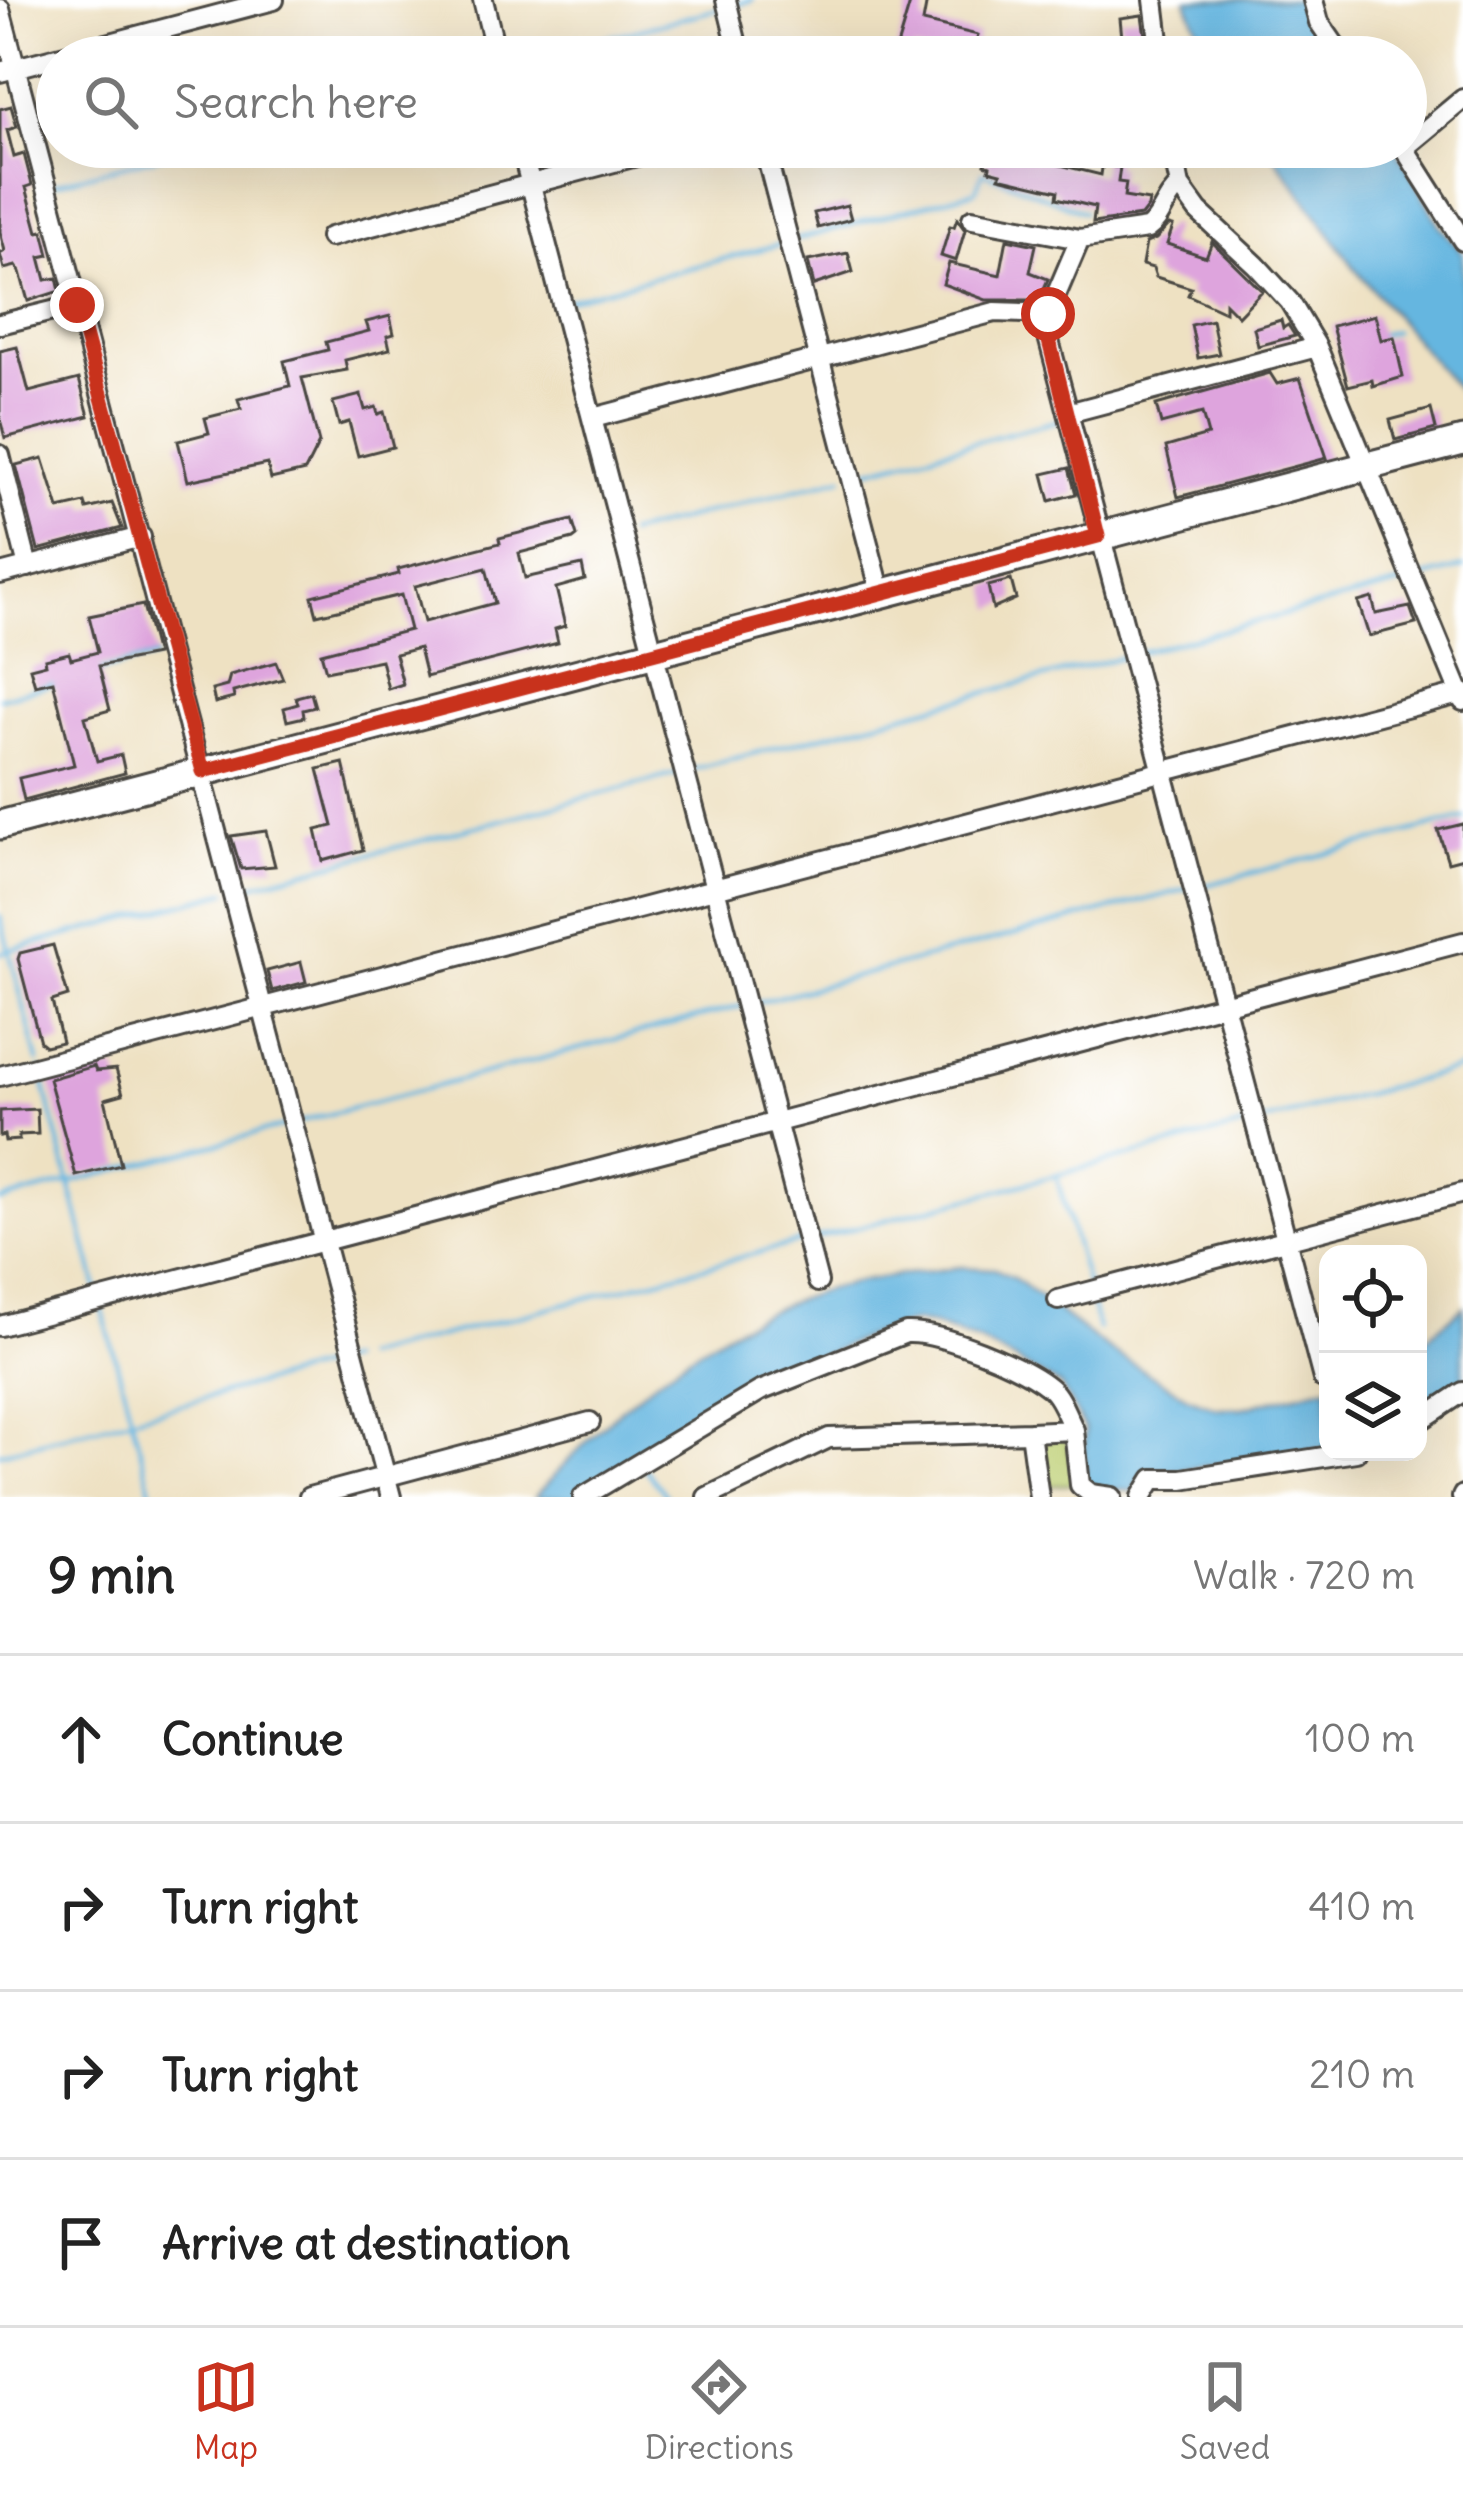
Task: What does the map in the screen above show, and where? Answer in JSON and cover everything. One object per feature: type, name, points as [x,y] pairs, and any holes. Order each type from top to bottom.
[{"type":"street","points":[[137,36],[274,0]]},
{"type":"street","points":[[483,0],[492,36]]},
{"type":"street","points":[[726,0],[735,36]]},
{"type":"street","points":[[1154,0],[1158,36]]},
{"type":"street","points":[[1313,0],[1329,36]]},
{"type":"street","points":[[0,9],[8,70],[36,165]]},
{"type":"street","points":[[1427,129],[1463,99]]},
{"type":"street","points":[[37,168],[141,537],[391,1497]]},
{"type":"street","points":[[526,168],[818,1282]]},
{"type":"street","points":[[330,237],[591,168]]},
{"type":"street","points":[[769,168],[881,593]]},
{"type":"street","points":[[0,1076],[1462,696],[1317,347],[1290,302],[1198,211],[1180,186],[1176,168]]},
{"type":"street","points":[[1415,168],[1463,242]]},
{"type":"street","points":[[972,218],[1080,239],[1147,229],[1180,186]]},
{"type":"street","points":[[1080,239],[1048,314],[1047,333],[1319,1364]]},
{"type":"street","points":[[0,324],[77,305]]},
{"type":"street","points":[[593,418],[995,312],[1048,314]]},
{"type":"street","points":[[1068,413],[1317,347]]},
{"type":"street","points":[[0,825],[1463,441]]},
{"type":"street","points":[[0,455],[28,567]]},
{"type":"street","points":[[0,574],[141,537]]},
{"type":"street","points":[[0,1326],[1463,942]]},
{"type":"street","points":[[1058,1300],[1463,1193]]},
{"type":"street","points":[[583,1497],[760,1390],[906,1333],[927,1332],[962,1343],[1049,1387],[1074,1430],[1080,1485],[1091,1494],[1112,1497]]},
{"type":"street","points":[[1427,1416],[1463,1392]]},
{"type":"street","points":[[309,1497],[590,1421]]},
{"type":"street","points":[[706,1497],[745,1489],[829,1438],[1074,1430]]},
{"type":"street","points":[[1030,1432],[1040,1497]]},
{"type":"street","points":[[1142,1497],[1154,1479],[1319,1458]]},
{"type":"green space","points":[[1066,1438],[1075,1484],[1040,1487],[1034,1440]]},
{"type":"water","points":[[1186,0],[1302,0],[1316,36],[1203,36]]},
{"type":"water","points":[[1283,168],[1407,168],[1440,226],[1463,254],[1463,397],[1354,267]]},
{"type":"water","points":[[960,1267],[995,1269],[1014,1278],[1109,1350],[1190,1398],[1217,1408],[1242,1408],[1319,1388],[1319,1449],[1178,1470],[1146,1470],[1133,1491],[1095,1489],[1085,1480],[1085,1430],[1061,1386],[982,1343],[912,1322],[869,1335],[736,1393],[574,1497],[535,1497],[636,1397],[711,1342],[795,1301],[885,1277]]},
{"type":"water","points":[[1463,1307],[1463,1382],[1427,1407],[1427,1353],[1427,1337]]},
{"type":"building","points":[[911,0],[927,0],[923,22],[978,35],[978,36],[900,36]]},
{"type":"building","points":[[1142,15],[1145,36],[1122,36],[1120,18]]},
{"type":"building","points":[[11,106],[17,127],[7,130],[14,157],[24,154],[32,185],[26,187],[49,255],[40,257],[46,280],[57,278],[60,291],[28,301],[20,272],[16,266],[4,269],[0,254],[5,251],[0,232],[0,109]]},
{"type":"building","points":[[1072,168],[1101,175],[1102,168],[1120,168],[1118,182],[1126,183],[1124,197],[1149,201],[1148,207],[1141,216],[1093,223],[1095,207],[1057,198],[1058,191],[999,177],[1001,173],[989,170]]},
{"type":"building","points":[[847,205],[851,219],[818,228],[814,213]]},
{"type":"building","points":[[957,219],[965,230],[956,261],[941,256],[950,226]]},
{"type":"building","points":[[1173,226],[1167,244],[1206,257],[1212,242],[1262,291],[1238,316],[1225,303],[1225,312],[1188,295],[1191,288],[1156,277],[1153,268],[1142,265],[1146,243]]},
{"type":"building","points":[[1007,239],[1036,245],[1030,272],[1048,279],[1039,300],[986,300],[943,284],[949,263],[1000,275]]},
{"type":"building","points":[[848,253],[853,272],[814,285],[808,261]]},
{"type":"building","points":[[1375,315],[1381,340],[1394,337],[1403,377],[1373,386],[1372,380],[1348,386],[1332,326]]},
{"type":"building","points":[[390,316],[394,334],[387,336],[390,349],[345,360],[347,370],[302,378],[319,443],[305,471],[271,479],[267,464],[188,481],[178,441],[209,433],[205,418],[241,409],[238,399],[290,386],[284,361],[328,350],[326,342],[369,331],[366,322]]},
{"type":"building","points":[[1212,320],[1219,354],[1198,358],[1191,325]]},
{"type":"building","points":[[1281,320],[1283,328],[1288,325],[1295,336],[1258,346],[1254,328]]},
{"type":"building","points":[[17,347],[29,392],[79,379],[89,416],[5,438],[0,419],[0,351]]},
{"type":"building","points":[[1270,373],[1277,384],[1300,378],[1327,458],[1178,497],[1166,447],[1208,435],[1202,413],[1161,424],[1156,405]]},
{"type":"building","points":[[361,395],[365,410],[376,407],[378,414],[384,412],[393,447],[358,456],[349,422],[339,425],[333,402]]},
{"type":"building","points":[[1431,409],[1436,429],[1395,440],[1390,420]]},
{"type":"building","points":[[43,458],[59,509],[112,503],[122,528],[38,550],[16,465]]},
{"type":"building","points":[[1069,468],[1076,494],[1050,501],[1043,474]]},
{"type":"building","points":[[572,520],[577,536],[573,539],[519,553],[525,578],[582,565],[585,580],[556,588],[565,626],[555,629],[558,643],[426,677],[419,648],[395,654],[403,684],[388,689],[381,660],[326,671],[321,653],[410,630],[401,595],[317,615],[312,596],[500,543],[499,538]],"holes":[[[486,568],[495,603],[424,622],[415,586]]]},
{"type":"building","points":[[1011,580],[1016,599],[993,609],[988,586]]},
{"type":"building","points":[[1372,598],[1376,614],[1410,607],[1416,624],[1369,636],[1358,602]]},
{"type":"building","points":[[143,605],[156,655],[99,666],[110,710],[85,717],[97,761],[121,755],[125,773],[24,800],[19,778],[74,765],[53,681],[35,685],[30,668],[69,653],[71,659],[98,652],[89,616]]},
{"type":"building","points":[[276,662],[283,679],[233,692],[234,698],[215,703],[212,690],[227,686],[230,675]]},
{"type":"building","points":[[311,693],[315,707],[303,710],[304,717],[287,721],[284,708],[298,704],[296,697]]},
{"type":"building","points":[[343,763],[363,850],[323,861],[316,830],[333,826],[318,769]]},
{"type":"building","points":[[1463,824],[1463,858],[1448,862],[1438,830]]},
{"type":"building","points":[[266,831],[275,866],[241,869],[231,836]]},
{"type":"building","points":[[53,945],[68,996],[52,1001],[62,1042],[45,1046],[18,959],[20,953]]},
{"type":"building","points":[[301,962],[306,982],[272,991],[267,971]]},
{"type":"building","points":[[94,1066],[96,1071],[116,1069],[123,1094],[105,1099],[121,1165],[76,1176],[49,1079]]},
{"type":"building","points":[[37,1109],[38,1134],[5,1141],[0,1136],[0,1111]]},
{"type":"waterway","points":[[734,5],[752,0]]},
{"type":"waterway","points":[[614,36],[722,8]]},
{"type":"waterway","points":[[52,184],[114,168]]},
{"type":"waterway","points":[[795,240],[975,191],[983,172],[1084,212]]},
{"type":"waterway","points":[[566,300],[781,244]]},
{"type":"waterway","points":[[1375,336],[1394,331]]},
{"type":"waterway","points":[[856,473],[1064,419]]},
{"type":"waterway","points":[[628,534],[843,477]]},
{"type":"waterway","points":[[1422,578],[1463,567]]},
{"type":"waterway","points":[[1136,653],[1406,583]]},
{"type":"waterway","points":[[690,770],[1126,656]]},
{"type":"waterway","points":[[96,672],[155,657]]},
{"type":"waterway","points":[[0,698],[56,683]]},
{"type":"waterway","points":[[240,888],[681,773]]},
{"type":"waterway","points":[[1199,887],[1463,818]]},
{"type":"waterway","points":[[752,1004],[1187,889]]},
{"type":"waterway","points":[[0,953],[226,892]]},
{"type":"waterway","points":[[0,916],[38,1061]]},
{"type":"waterway","points":[[300,1122],[742,1006]]},
{"type":"waterway","points":[[1261,1122],[1463,1068]]},
{"type":"waterway","points":[[40,1069],[99,1296]]},
{"type":"waterway","points":[[0,1201],[289,1125]]},
{"type":"waterway","points":[[813,1239],[1248,1125]]},
{"type":"waterway","points":[[1056,1175],[1088,1289]]},
{"type":"waterway","points":[[362,1357],[803,1241]]},
{"type":"waterway","points":[[1090,1299],[1098,1329]]},
{"type":"waterway","points":[[102,1308],[153,1497]]},
{"type":"waterway","points":[[0,1453],[348,1360]]},
{"type":"waterway","points":[[645,1469],[667,1497]]},
{"type":"route","points":[[77,305],[203,771],[1098,536],[1047,333],[1048,314]]}]
